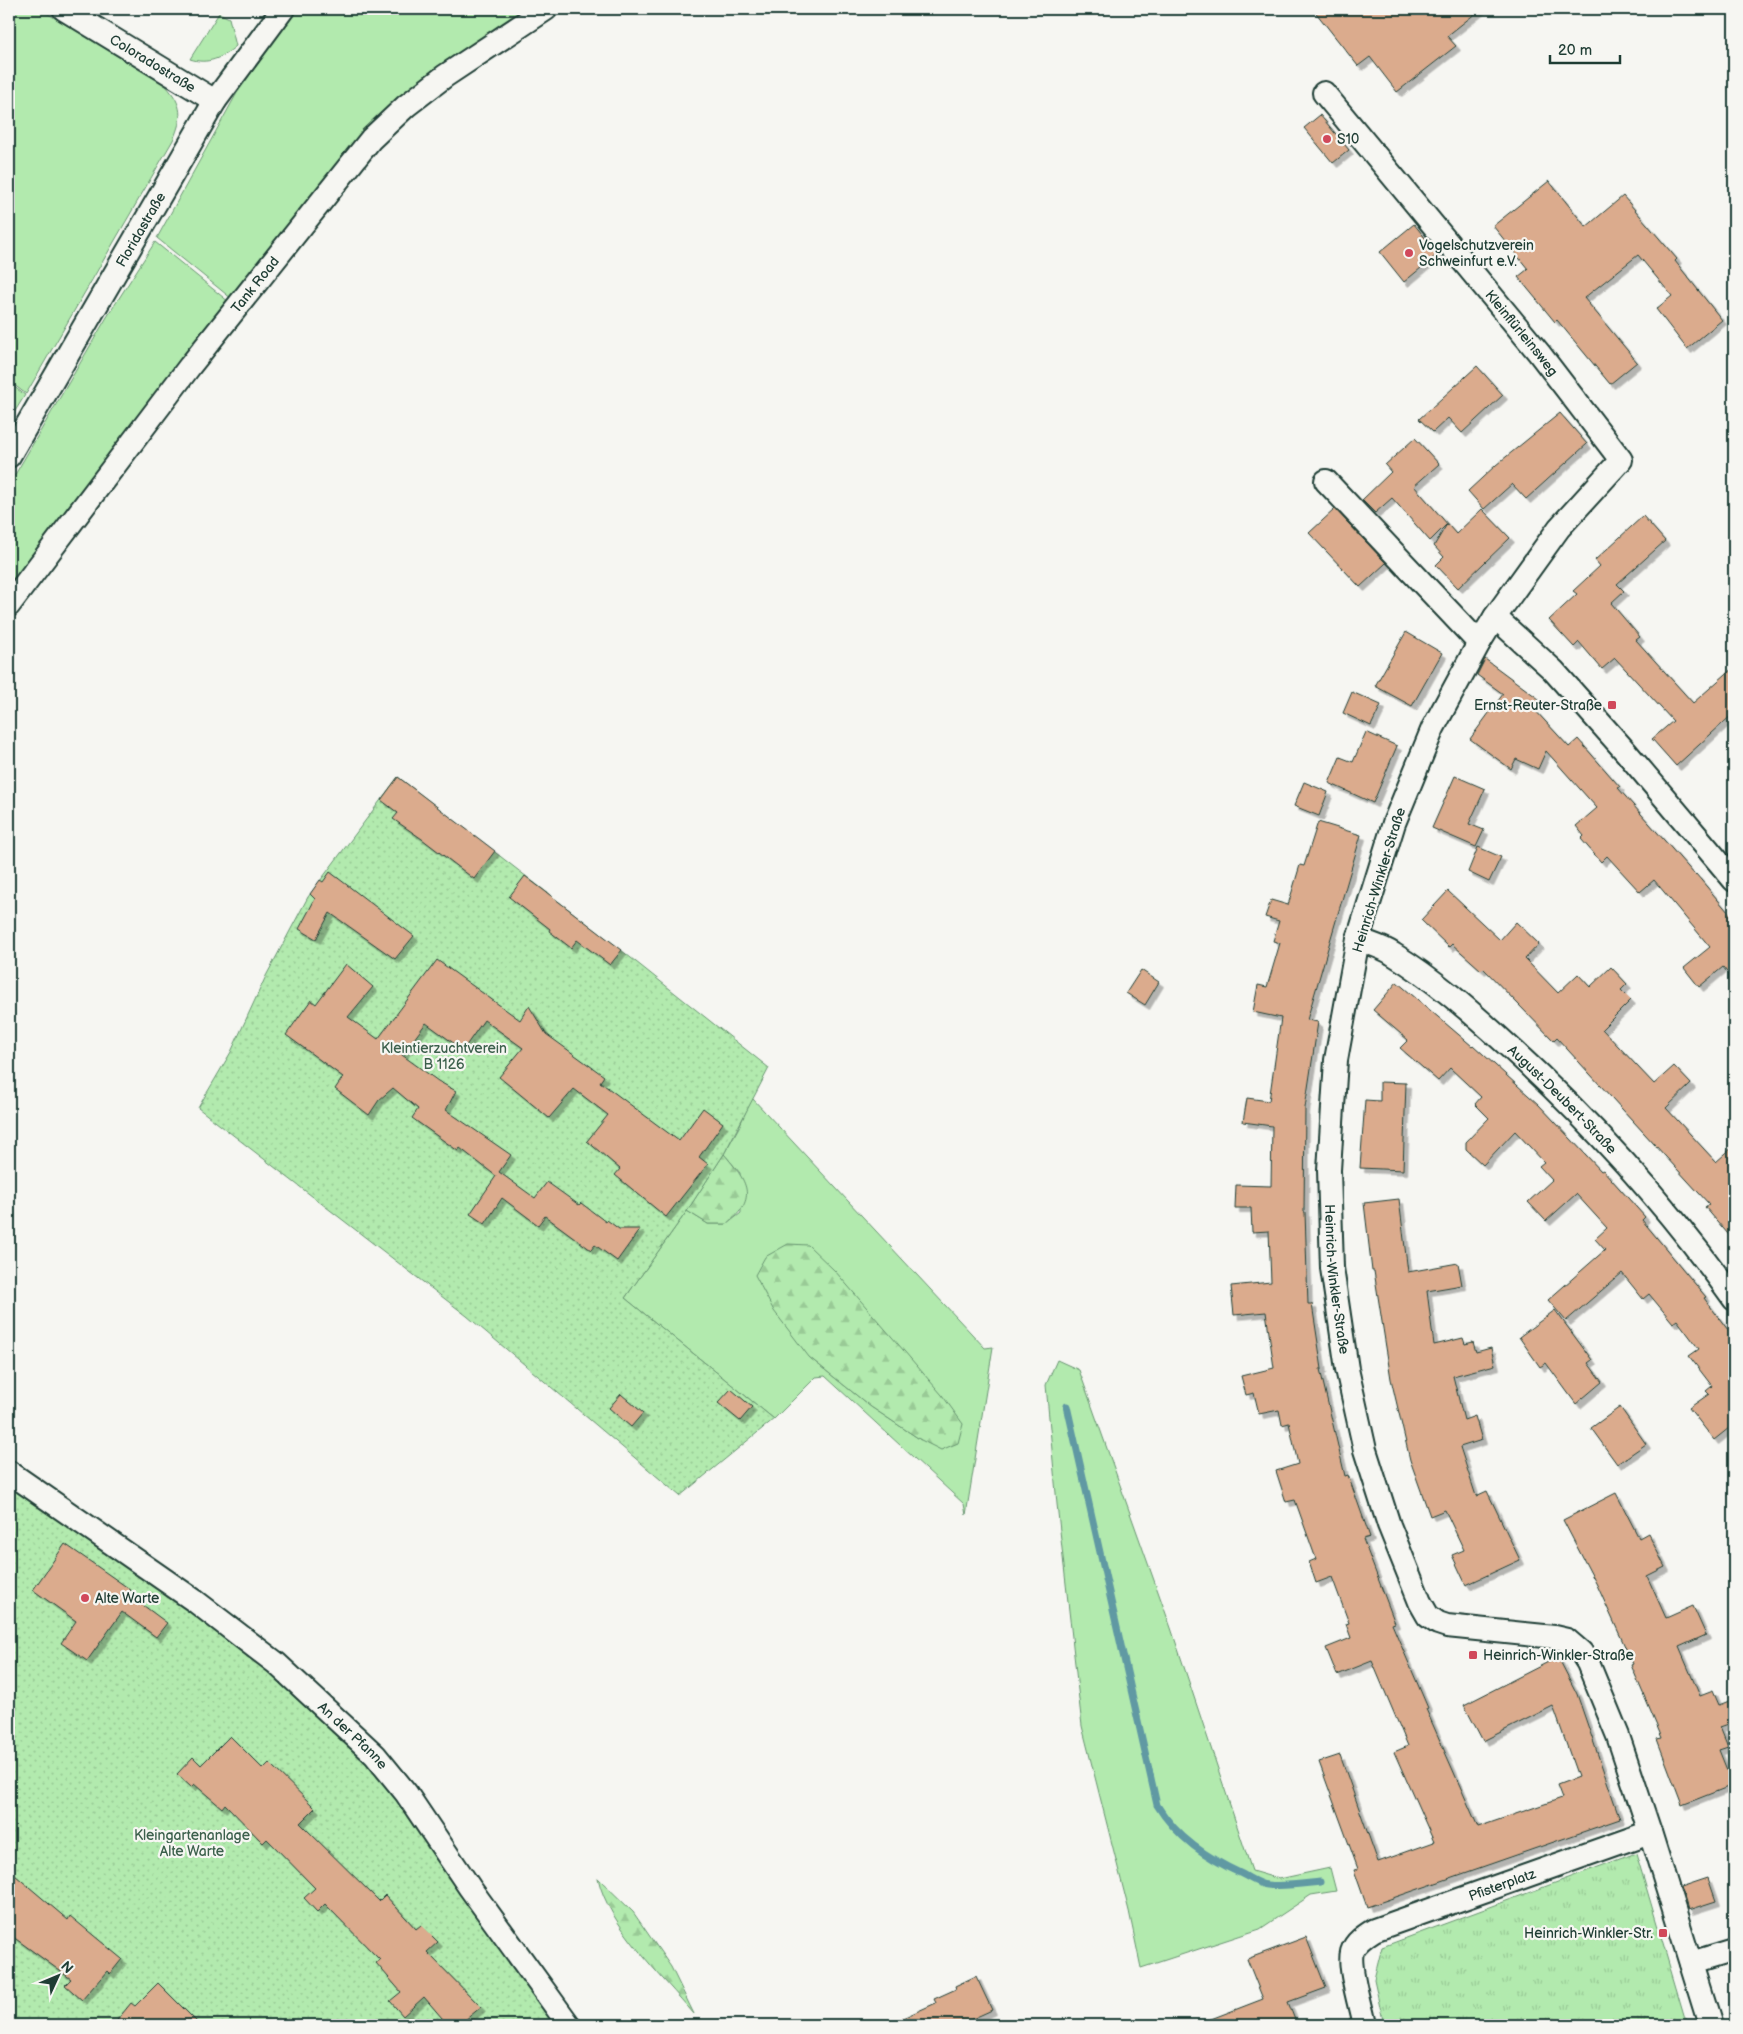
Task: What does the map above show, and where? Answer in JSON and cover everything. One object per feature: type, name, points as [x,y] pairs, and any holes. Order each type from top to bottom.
[{"type":"street","name":"Coloradostraße","points":[[64,9],[215,102]]},
{"type":"street","name":"Floridastraße","points":[[9,456],[215,102],[284,9]]},
{"type":"street","name":"Tank Road","points":[[9,605],[190,366],[371,139],[406,106],[445,76],[546,9]]},
{"type":"street","name":"Kleinflürleinsweg","points":[[1324,93],[1539,353],[1621,460]]},
{"type":"street","name":"Heinrich-Winkler-Straße","points":[[1621,460],[1559,528],[1495,617],[1433,728],[1394,823],[1358,939],[1336,1060],[1329,1170],[1332,1268],[1347,1369],[1365,1450],[1389,1525],[1420,1602],[1428,1616],[1438,1623],[1447,1626],[1554,1637],[1567,1640],[1581,1652],[1588,1663],[1618,1736],[1710,2025]]},
{"type":"street","points":[[1326,481],[1479,643]]},
{"type":"street","points":[[1495,617],[1553,670],[1626,752],[1734,880]]},
{"type":"street","name":"August-Deubert-Straße","points":[[1358,939],[1392,953],[1460,1003],[1537,1072],[1614,1151],[1704,1256],[1734,1299]]},
{"type":"street","name":"An der Pfanne","points":[[9,1472],[195,1601],[276,1663],[375,1755],[406,1793],[470,1888],[569,2025]]},
{"type":"street","name":"Pfisterplatz","points":[[1364,2025],[1352,1967],[1352,1952],[1358,1943],[1374,1930],[1650,1832]]},
{"type":"street","points":[[1691,1963],[1734,1950]]},
{"type":"green space","points":[[9,9],[40,9],[166,86],[176,99],[180,111],[179,125],[173,140],[26,394],[9,381]]},
{"type":"green space","points":[[297,9],[529,9],[441,66],[232,299],[157,238],[237,93]]},
{"type":"green space","points":[[219,13],[229,18],[236,46],[225,54],[209,61],[190,59]]},
{"type":"green space","points":[[155,242],[229,302],[9,589],[9,485],[107,317]]},
{"type":"green space","points":[[9,383],[25,395],[12,416],[9,417]]},
{"type":"green space","name":"Kleintierzuchtverein B 1126","points":[[398,777],[621,950],[769,1068],[724,1154],[687,1211],[625,1298],[774,1419],[680,1496],[467,1316],[198,1108],[231,1052],[266,976],[308,897]]},
{"type":"green space","points":[[752,1098],[985,1348],[993,1347],[966,1515],[964,1504],[825,1376],[816,1377],[774,1419],[625,1298],[687,1211],[708,1224],[727,1224],[741,1213],[740,1173],[724,1154]],"holes":[[[809,1357],[921,1440],[871,1407]]]},
{"type":"green space","points":[[724,1154],[743,1181],[746,1189],[746,1198],[737,1215],[727,1224],[708,1224],[687,1211]]},
{"type":"green space","points":[[788,1244],[808,1245],[835,1271],[942,1395],[963,1424],[958,1443],[941,1450],[921,1440],[871,1407],[809,1357],[774,1311],[755,1275],[765,1257]]},
{"type":"green space","points":[[1057,1360],[1079,1370],[1171,1628],[1252,1871],[1279,1879],[1330,1868],[1336,1891],[1311,1895],[1260,1929],[1141,1968],[1129,1911],[1082,1726],[1057,1504],[1046,1385]]},
{"type":"green space","name":"Kleingartenanlage Alte Warte","points":[[9,1480],[272,1667],[376,1768],[563,2025],[9,2025]]},
{"type":"green space","points":[[1636,1853],[1687,2025],[1384,2025],[1374,1979],[1382,1947]]},
{"type":"green space","points":[[598,1878],[633,1912],[671,1967],[694,2014],[624,1932],[604,1896]]},
{"type":"building","points":[[1313,9],[1481,9],[1447,36],[1456,46],[1397,92],[1370,57],[1358,66]]},
{"type":"building","name":"S10","points":[[1320,115],[1349,150],[1333,163],[1304,128]]},
{"type":"building","points":[[1549,181],[1586,227],[1623,196],[1677,259],[1675,261],[1722,320],[1687,349],[1656,309],[1672,296],[1638,255],[1584,298],[1637,362],[1610,384],[1557,320],[1555,322],[1518,277],[1528,269],[1493,226]]},
{"type":"building","name":"Vogelschutzverein Schweinfurt e.V.","points":[[1414,224],[1438,254],[1404,282],[1380,252]]},
{"type":"building","points":[[1477,366],[1503,395],[1462,433],[1448,418],[1433,432],[1419,419]]},
{"type":"building","points":[[1560,413],[1587,444],[1526,499],[1512,484],[1484,509],[1468,491],[1496,465]]},
{"type":"building","points":[[1415,438],[1439,464],[1414,486],[1456,534],[1482,509],[1510,538],[1458,588],[1436,565],[1444,557],[1434,546],[1447,524],[1430,541],[1392,498],[1375,513],[1362,500],[1391,472],[1385,465]]},
{"type":"building","points":[[1335,509],[1386,563],[1360,587],[1309,533]]},
{"type":"building","points":[[1643,516],[1665,541],[1617,584],[1624,591],[1611,603],[1640,637],[1636,640],[1693,703],[1734,667],[1734,713],[1676,766],[1652,739],[1673,721],[1615,658],[1602,669],[1579,642],[1574,647],[1549,620],[1577,594],[1573,591],[1600,566],[1595,560]]},
{"type":"building","points":[[1406,632],[1442,653],[1412,706],[1375,686]]},
{"type":"building","points":[[1485,659],[1539,699],[1533,708],[1569,747],[1578,739],[1620,787],[1618,788],[1734,919],[1734,981],[1723,967],[1699,987],[1684,968],[1710,947],[1654,880],[1640,892],[1607,856],[1601,862],[1581,839],[1584,836],[1576,826],[1597,808],[1546,751],[1538,769],[1516,759],[1511,769],[1470,739],[1503,694],[1477,675]]},
{"type":"building","points":[[1352,692],[1381,705],[1371,726],[1343,713]]},
{"type":"building","points":[[1366,732],[1397,746],[1373,803],[1329,783],[1340,757],[1353,762]]},
{"type":"building","points":[[1455,776],[1485,789],[1469,824],[1484,830],[1476,847],[1432,828]]},
{"type":"building","points":[[398,777],[495,851],[474,879],[393,819],[398,813],[381,800]]},
{"type":"building","points":[[1304,782],[1328,792],[1319,816],[1294,806]]},
{"type":"building","points":[[1318,822],[1361,835],[1307,1020],[1318,1022],[1305,1108],[1304,1212],[1308,1304],[1312,1304],[1322,1369],[1320,1369],[1345,1476],[1348,1475],[1370,1537],[1363,1539],[1395,1623],[1392,1624],[1428,1708],[1426,1709],[1478,1827],[1562,1798],[1557,1785],[1578,1777],[1553,1706],[1483,1741],[1464,1705],[1558,1657],[1577,1694],[1620,1819],[1367,1907],[1354,1870],[1358,1869],[1319,1762],[1340,1755],[1378,1862],[1434,1842],[1394,1752],[1408,1746],[1372,1661],[1337,1675],[1326,1648],[1351,1638],[1346,1624],[1349,1623],[1332,1577],[1316,1583],[1309,1562],[1316,1559],[1295,1500],[1286,1502],[1276,1471],[1298,1464],[1289,1423],[1282,1425],[1279,1410],[1259,1414],[1254,1393],[1246,1395],[1241,1376],[1274,1368],[1266,1312],[1234,1315],[1231,1286],[1271,1282],[1269,1231],[1252,1232],[1251,1208],[1235,1208],[1236,1185],[1271,1186],[1272,1126],[1243,1122],[1247,1098],[1269,1101],[1281,1018],[1253,1012],[1258,985],[1267,987],[1280,943],[1273,941],[1279,921],[1265,917],[1271,900],[1288,905],[1300,865],[1304,866]]},
{"type":"building","points":[[1478,847],[1501,857],[1489,882],[1468,872]]},
{"type":"building","points":[[330,872],[414,936],[395,959],[330,913],[316,939],[299,929],[315,899],[310,894],[320,880],[323,882]]},
{"type":"building","points":[[525,876],[622,950],[610,965],[577,940],[571,948],[509,897]]},
{"type":"building","points":[[1448,891],[1500,940],[1516,922],[1539,944],[1525,959],[1558,993],[1578,974],[1590,987],[1611,967],[1627,984],[1621,990],[1631,1000],[1602,1029],[1654,1084],[1674,1066],[1691,1084],[1666,1108],[1716,1162],[1734,1146],[1734,1241],[1705,1207],[1709,1204],[1557,1038],[1554,1041],[1483,968],[1481,970],[1452,944],[1449,947],[1421,920]]},
{"type":"building","points":[[437,960],[520,1020],[529,1006],[546,1034],[604,1076],[600,1082],[679,1141],[703,1108],[723,1123],[699,1157],[708,1164],[666,1217],[615,1175],[620,1169],[587,1141],[608,1115],[574,1089],[549,1118],[499,1077],[523,1048],[484,1020],[463,1050],[426,1023],[402,1055],[438,1081],[456,1091],[446,1110],[511,1155],[499,1172],[535,1198],[547,1182],[579,1205],[581,1203],[606,1222],[607,1220],[619,1229],[640,1229],[617,1261],[595,1245],[591,1250],[545,1216],[538,1225],[502,1198],[485,1224],[470,1214],[496,1176],[460,1148],[458,1151],[412,1118],[418,1109],[393,1088],[379,1100],[369,1115],[335,1089],[343,1077],[286,1035],[311,1000],[316,1004],[346,964],[373,987],[348,1017],[378,1039]]},
{"type":"building","points":[[1141,970],[1159,982],[1145,1005],[1126,993]]},
{"type":"building","points":[[1397,982],[1473,1045],[1539,1105],[1601,1171],[1603,1170],[1645,1217],[1642,1220],[1706,1297],[1704,1298],[1734,1338],[1734,1424],[1714,1440],[1689,1408],[1709,1394],[1706,1391],[1712,1386],[1689,1356],[1699,1349],[1677,1320],[1673,1323],[1649,1294],[1643,1299],[1622,1273],[1566,1321],[1548,1300],[1605,1250],[1595,1239],[1607,1228],[1576,1194],[1546,1221],[1528,1202],[1552,1180],[1539,1166],[1544,1162],[1515,1131],[1483,1165],[1466,1149],[1466,1142],[1489,1118],[1475,1104],[1481,1097],[1450,1068],[1438,1081],[1400,1048],[1408,1040],[1373,1010]]},
{"type":"building","points":[[1380,1082],[1406,1083],[1403,1170],[1360,1168],[1365,1100],[1380,1101]]},
{"type":"building","points":[[1399,1199],[1408,1272],[1458,1263],[1462,1285],[1427,1291],[1434,1345],[1463,1338],[1465,1344],[1473,1342],[1476,1352],[1491,1348],[1495,1365],[1453,1376],[1464,1420],[1475,1416],[1482,1440],[1460,1447],[1476,1496],[1487,1491],[1520,1560],[1466,1585],[1452,1555],[1464,1550],[1445,1510],[1430,1516],[1410,1460],[1391,1379],[1374,1271],[1372,1271],[1364,1203]]},
{"type":"building","points":[[1555,1310],[1592,1360],[1588,1363],[1602,1382],[1576,1404],[1546,1363],[1540,1367],[1519,1337]]},
{"type":"building","points":[[731,1389],[752,1407],[740,1421],[718,1403]]},
{"type":"building","points":[[621,1394],[643,1413],[631,1427],[609,1408]]},
{"type":"building","points":[[1620,1407],[1646,1444],[1617,1464],[1591,1428]]},
{"type":"building","points":[[1616,1493],[1639,1538],[1648,1533],[1665,1567],[1647,1576],[1666,1618],[1693,1606],[1706,1635],[1679,1647],[1700,1696],[1713,1691],[1719,1705],[1734,1699],[1734,1722],[1720,1727],[1728,1747],[1719,1750],[1733,1785],[1682,1805],[1657,1739],[1662,1738],[1631,1665],[1633,1664],[1597,1585],[1563,1520]]},
{"type":"building","name":"Alte Warte","points":[[65,1544],[131,1590],[128,1594],[167,1623],[156,1637],[122,1612],[87,1661],[61,1643],[76,1621],[33,1590]]},
{"type":"building","points":[[230,1736],[263,1769],[269,1763],[315,1808],[300,1823],[379,1901],[385,1895],[416,1929],[421,1925],[438,1942],[427,1952],[481,2007],[459,2025],[448,2025],[424,1997],[403,2016],[390,2001],[401,1992],[376,1963],[380,1960],[325,1904],[317,1912],[304,1898],[315,1888],[267,1839],[263,1843],[225,1804],[222,1808],[194,1784],[191,1787],[177,1774],[193,1757],[201,1765]]},
{"type":"building","points":[[9,1870],[68,1920],[70,1916],[122,1959],[110,1974],[107,1971],[82,2000],[65,1985],[71,1979],[9,1934]]},
{"type":"building","points":[[1708,1878],[1716,1901],[1688,1910],[1681,1887]]},
{"type":"building","points":[[1306,1937],[1326,1988],[1288,2002],[1297,2025],[1198,2025],[1263,1999],[1247,1959]]},
{"type":"building","points":[[976,1976],[992,2010],[970,2020],[972,2025],[887,2025],[936,2003],[934,1999],[956,1989],[955,1986]]},
{"type":"building","points":[[158,1983],[200,2025],[113,2025],[131,2003],[135,2006]]},
{"type":"waterway","points":[[1067,1406],[1157,1805],[1183,1837],[1194,1846],[1217,1861],[1257,1882],[1280,1886],[1320,1882]]},
{"type":"place","name":"S10","points":[[1327,139]]},
{"type":"place","name":"Vogelschutzverein Schweinfurt e.V.","points":[[1409,253]]},
{"type":"place","name":"Ernst-Reuter-Straße","points":[[1612,705]]},
{"type":"place","name":"Alte Warte","points":[[85,1598]]},
{"type":"place","name":"Heinrich-Winkler-Straße","points":[[1473,1655]]},
{"type":"place","name":"Heinrich-Winkler-Str.","points":[[1663,1933]]}]
